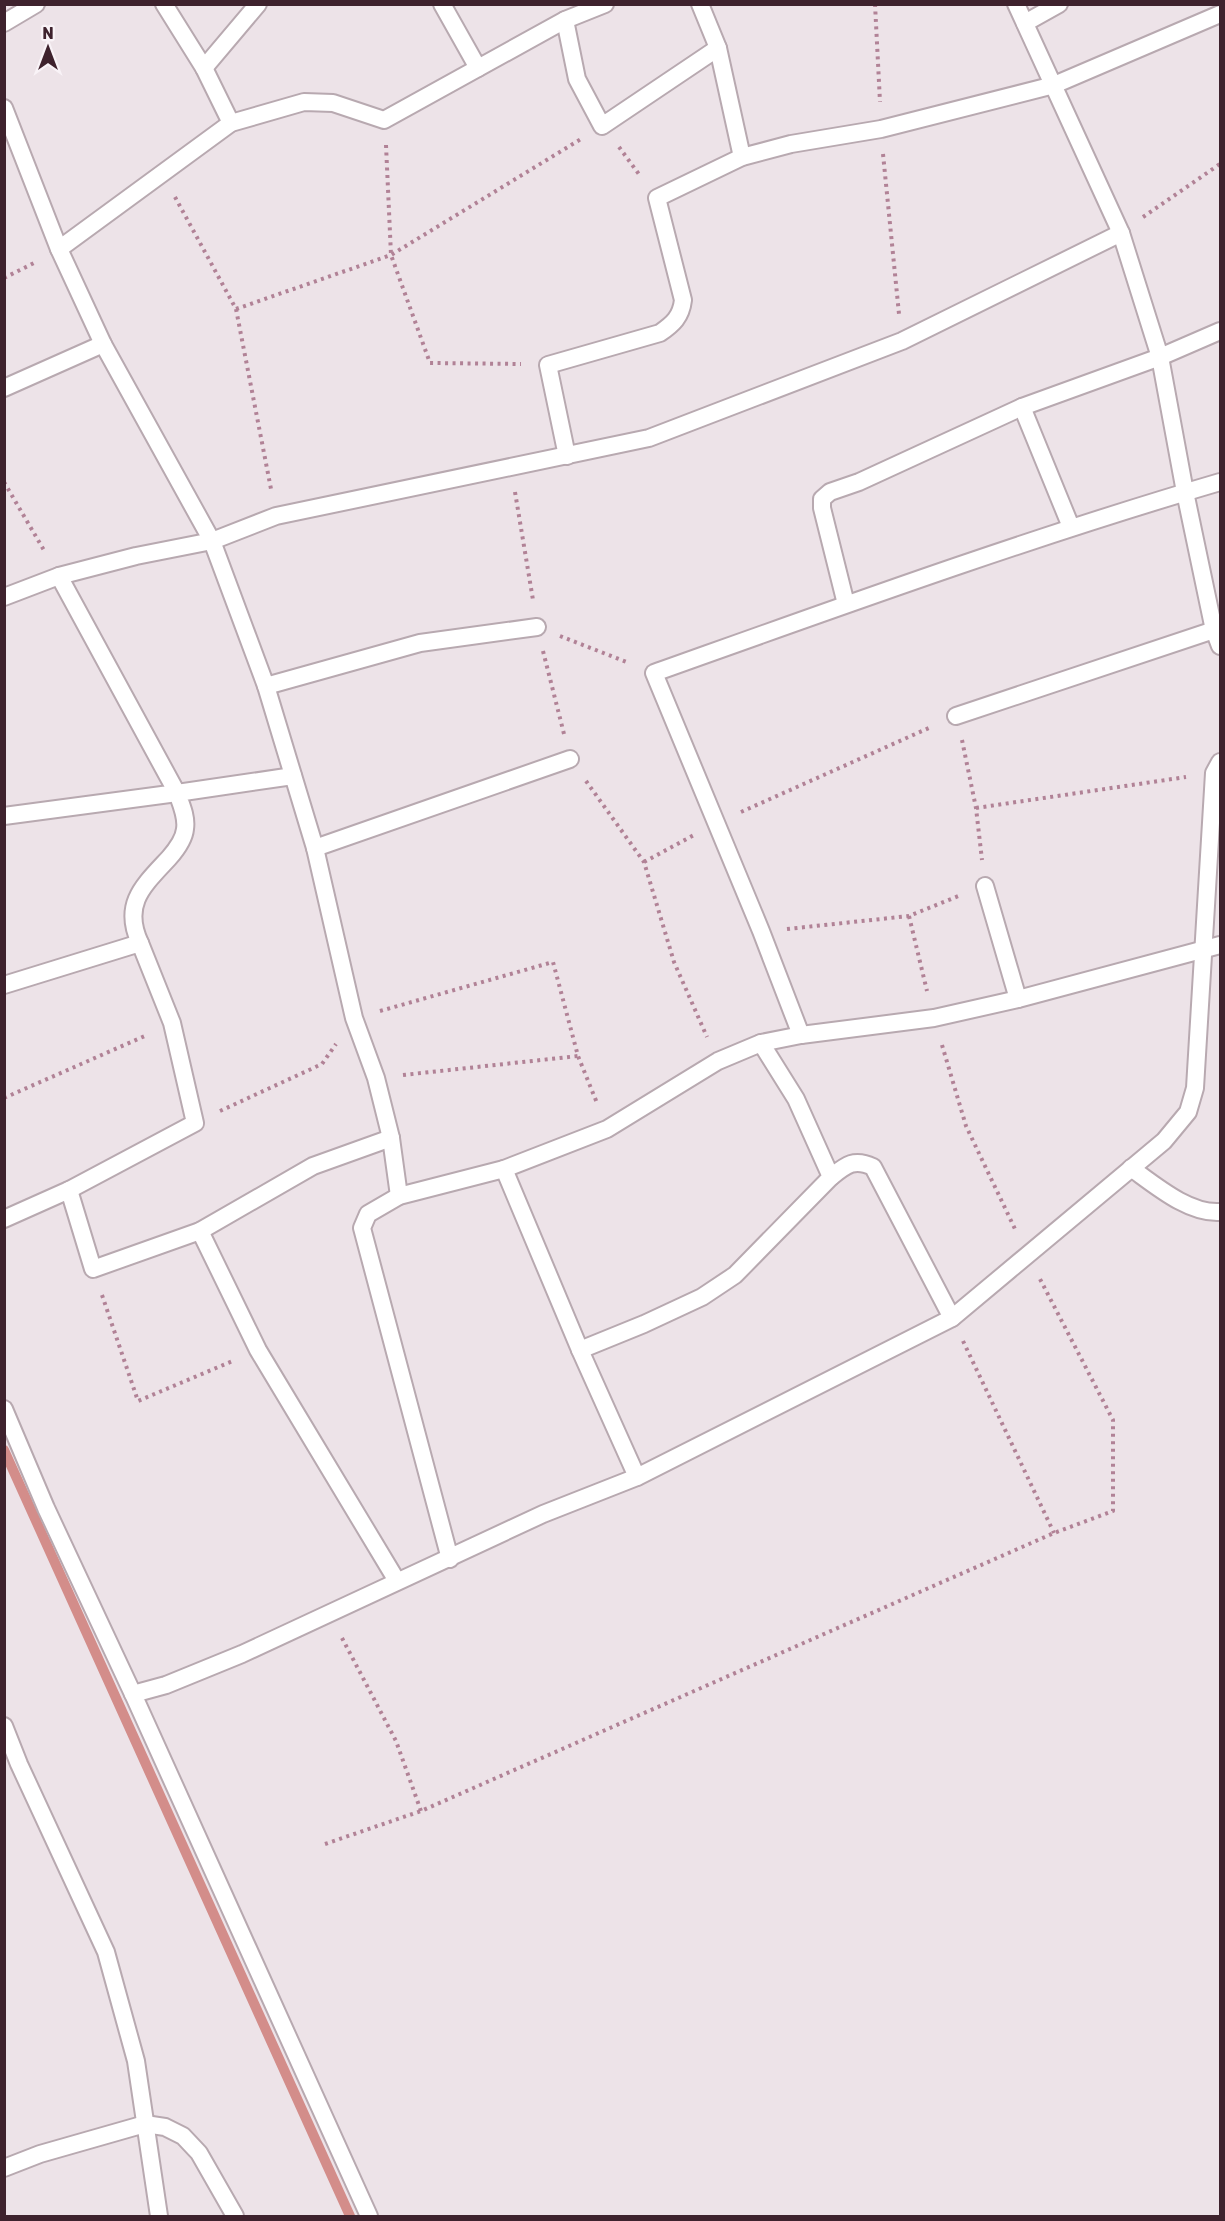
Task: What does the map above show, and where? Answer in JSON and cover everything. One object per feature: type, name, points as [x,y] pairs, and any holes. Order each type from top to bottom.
[{"type":"street","points":[[4,23],[36,4]]},
{"type":"street","points":[[164,4],[204,68],[231,123]]},
{"type":"street","points":[[204,68],[258,4]]},
{"type":"street","points":[[442,4],[478,68]]},
{"type":"street","points":[[59,249],[231,123],[304,102],[333,103],[384,120],[565,20],[605,4]]},
{"type":"street","points":[[700,4],[718,48],[742,157]]},
{"type":"street","points":[[956,716],[1217,638],[1185,492],[1160,357],[1120,233],[1016,4]]},
{"type":"street","points":[[1025,23],[1059,4]]},
{"type":"street","points":[[567,456],[548,365],[660,333],[673,324],[681,312],[683,300],[657,198],[742,157],[791,144],[881,129],[1054,85],[1221,14]]},
{"type":"street","points":[[565,20],[577,79],[602,126],[718,48]]},
{"type":"street","points":[[4,108],[59,249],[103,344],[212,541],[266,686],[315,848],[354,1018],[376,1078],[391,1138],[399,1196]]},
{"type":"street","points":[[4,597],[59,576],[136,556],[212,541],[276,516],[649,438],[902,341],[1120,233]]},
{"type":"street","points":[[846,604],[823,518],[822,499],[830,492],[859,482],[1022,407],[1160,357],[1221,331]]},
{"type":"street","points":[[4,388],[103,344]]},
{"type":"street","points":[[1022,407],[1071,527]]},
{"type":"street","points":[[801,1035],[654,673],[1071,527],[1221,482]]},
{"type":"street","points":[[4,1219],[69,1191],[195,1123],[172,1023],[140,944],[132,914],[134,901],[178,847],[185,829],[183,809],[177,793],[59,576]]},
{"type":"street","points":[[266,686],[420,643],[537,627]]},
{"type":"street","points":[[315,848],[570,759]]},
{"type":"street","points":[[133,1694],[166,1685],[242,1654],[543,1514],[637,1477],[952,1318],[1164,1141],[1188,1112],[1195,1088],[1217,768]]},
{"type":"street","points":[[4,816],[293,776]]},
{"type":"street","points":[[985,886],[1018,999]]},
{"type":"street","points":[[4,985],[140,944]]},
{"type":"street","points":[[450,1559],[362,1228],[368,1214],[399,1196],[504,1169],[607,1129],[718,1061],[761,1043],[801,1035],[934,1018],[1018,999],[1221,945]]},
{"type":"street","points":[[761,1043],[796,1099],[831,1177]]},
{"type":"street","points":[[69,1191],[93,1269],[200,1231],[313,1166],[391,1138]]},
{"type":"street","points":[[580,1350],[702,1298],[735,1275],[831,1177],[853,1162],[873,1167],[952,1318]]},
{"type":"street","points":[[1131,1168],[1173,1198],[1211,1213],[1221,1212]]},
{"type":"street","points":[[504,1169],[580,1350],[637,1477]]},
{"type":"street","points":[[200,1231],[258,1350],[397,1581]]},
{"type":"street","points":[[4,1410],[46,1508],[133,1694],[369,2217]]},
{"type":"street","points":[[4,1726],[12,1768],[106,1952],[136,2061],[159,2217]]},
{"type":"street","points":[[4,2168],[40,2154],[145,2124],[165,2127],[183,2136],[199,2153],[235,2217]]},
{"type":"path","points":[[875,4],[881,129],[902,341]]},
{"type":"path","points":[[384,120],[391,255],[430,363],[548,365]]},
{"type":"path","points":[[236,309],[391,255],[602,126],[657,198]]},
{"type":"path","points":[[1120,233],[1221,164]]},
{"type":"path","points":[[162,174],[236,309],[276,516]]},
{"type":"path","points":[[4,278],[59,249]]},
{"type":"path","points":[[511,468],[537,627],[570,759],[644,862],[674,962],[718,1061]]},
{"type":"path","points":[[4,482],[59,576]]},
{"type":"path","points":[[537,627],[654,673]]},
{"type":"path","points":[[644,862],[715,824],[956,716],[976,808],[985,886],[909,916],[761,932]]},
{"type":"path","points":[[976,808],[1217,768]]},
{"type":"path","points":[[325,1844],[421,1811],[1054,1533],[1113,1511],[1113,1420],[1027,1254],[966,1126],[934,1018],[909,916]]},
{"type":"path","points":[[195,1123],[322,1064],[354,1018],[553,962],[578,1056],[607,1129]]},
{"type":"path","points":[[4,1098],[172,1023]]},
{"type":"path","points":[[376,1078],[578,1056]]},
{"type":"path","points":[[93,1269],[138,1401],[258,1350]]},
{"type":"path","points":[[952,1318],[1054,1533]]},
{"type":"path","points":[[329,1614],[396,1741],[421,1811]]},
{"type":"waterway","points":[[4,1450],[350,2216]]}]
